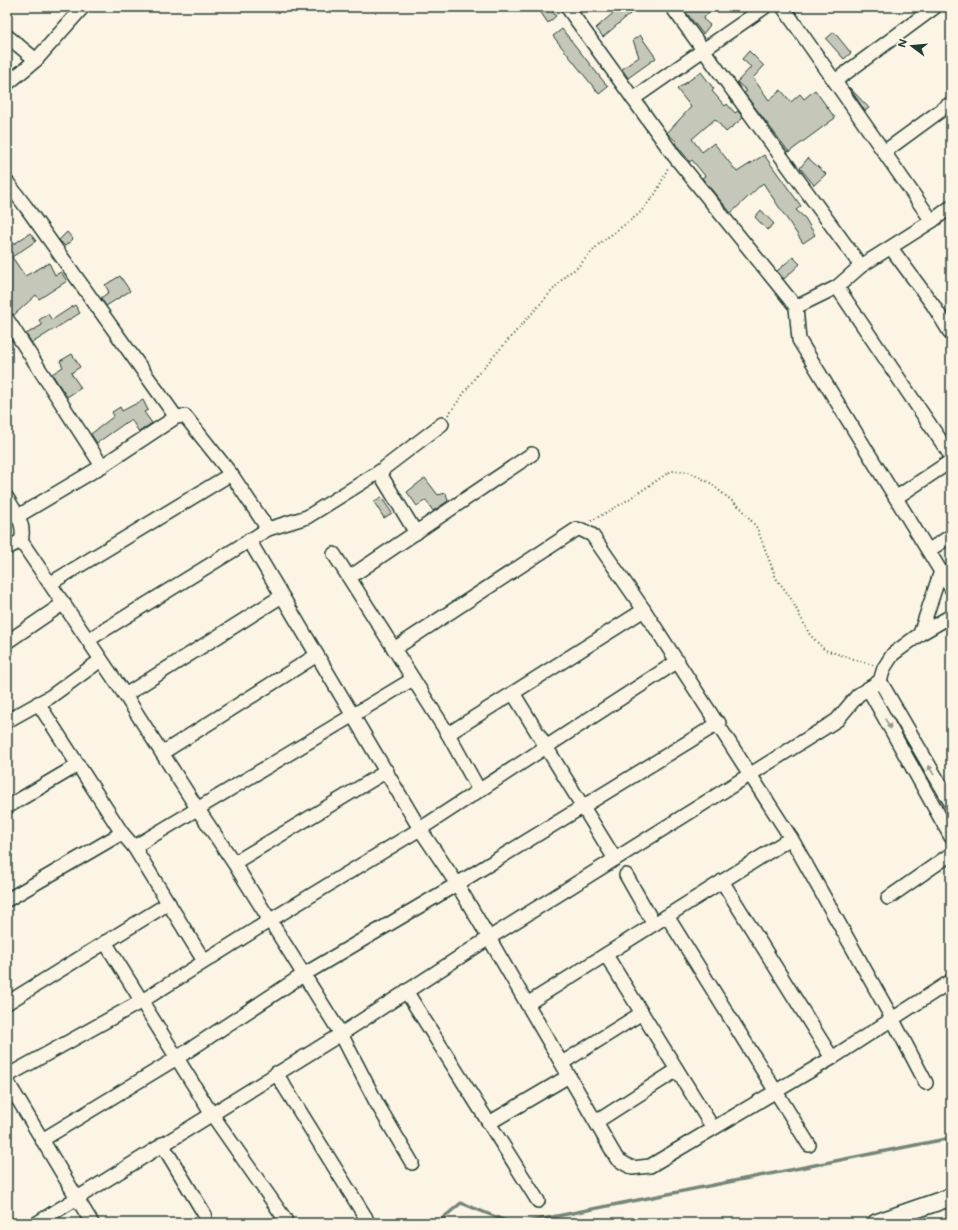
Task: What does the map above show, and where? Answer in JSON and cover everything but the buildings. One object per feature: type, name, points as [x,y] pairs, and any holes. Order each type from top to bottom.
[{"type":"main road","points":[[876,1223],[951,1197]]},
{"type":"street","points":[[7,84],[36,60],[83,7]]},
{"type":"street","points":[[567,7],[675,157],[796,307],[799,340],[897,497],[951,588]]},
{"type":"street","points":[[672,7],[702,51],[861,266]]},
{"type":"street","points":[[633,99],[766,7]]},
{"type":"street","points":[[783,7],[932,221]]},
{"type":"street","points":[[835,81],[935,7]]},
{"type":"street","points":[[7,36],[36,60]]},
{"type":"street","points":[[884,152],[951,103]]},
{"type":"street","points":[[7,182],[176,417]]},
{"type":"street","points":[[796,307],[837,287],[861,266],[932,221],[950,212]]},
{"type":"street","points":[[891,248],[933,305],[951,334]]},
{"type":"street","points":[[837,287],[951,456]]},
{"type":"street","points":[[7,319],[102,466]]},
{"type":"street","points":[[18,516],[102,466],[176,417],[185,416],[231,474],[268,529]]},
{"type":"street","points":[[88,640],[268,529],[307,517],[379,472],[442,424]]},
{"type":"street","points":[[350,577],[532,454]]},
{"type":"street","points":[[897,497],[951,461]]},
{"type":"street","points":[[379,472],[416,533]]},
{"type":"street","points":[[51,583],[231,474]]},
{"type":"street","points":[[7,498],[18,516],[24,531],[21,541],[7,548]]},
{"type":"street","points":[[394,649],[576,529],[582,530],[592,536],[678,661],[791,838],[893,1020],[926,1083]]},
{"type":"street","points":[[929,550],[951,536]]},
{"type":"street","points":[[249,540],[420,829],[457,884],[617,1159],[632,1168],[650,1166],[832,1058],[893,1020],[951,980]]},
{"type":"street","points":[[21,541],[51,583],[234,863],[341,1034],[376,1102],[412,1163]]},
{"type":"street","points":[[334,554],[350,577],[448,734],[479,790]]},
{"type":"street","points":[[920,634],[941,570]]},
{"type":"street","points":[[125,695],[282,596]]},
{"type":"street","points":[[7,642],[64,603]]},
{"type":"street","points":[[448,734],[644,610]]},
{"type":"street","points":[[37,1223],[211,1113],[341,1034],[489,938],[837,720],[858,695],[880,681],[884,668],[893,654],[920,634],[951,616]]},
{"type":"street","points":[[162,752],[317,655]]},
{"type":"street","points":[[7,721],[50,697],[101,660]]},
{"type":"street","points":[[7,1076],[142,1001],[204,961],[420,829],[678,661]]},
{"type":"street","points":[[134,847],[197,808],[354,716],[413,679]]},
{"type":"street","points":[[880,681],[951,803]]},
{"type":"street","points":[[868,690],[951,837]]},
{"type":"street","points":[[513,693],[616,859]]},
{"type":"street","points":[[38,703],[122,833],[134,847],[204,961]]},
{"type":"street","points":[[42,1140],[176,1058],[303,975],[457,884],[718,723]]},
{"type":"street","points":[[7,807],[78,765]]},
{"type":"street","points":[[234,863],[387,771]]},
{"type":"street","points":[[7,900],[122,833]]},
{"type":"street","points":[[527,1004],[791,838]]},
{"type":"street","points":[[888,898],[951,854]]},
{"type":"street","points":[[626,875],[654,924]]},
{"type":"street","points":[[722,882],[832,1058]]},
{"type":"street","points":[[7,1003],[169,903]]},
{"type":"street","points":[[668,916],[809,1145]]},
{"type":"street","points":[[106,942],[211,1113],[285,1219]]},
{"type":"street","points":[[606,955],[713,1128]]},
{"type":"street","points":[[406,991],[538,1201]]},
{"type":"street","points":[[562,1063],[642,1013]]},
{"type":"street","points":[[596,1122],[677,1070]]},
{"type":"street","points":[[276,1073],[366,1218]]},
{"type":"street","points":[[489,1123],[569,1076]]},
{"type":"street","points":[[7,1081],[92,1223]]},
{"type":"street","points":[[162,1144],[205,1215]]},
{"type":"path","points":[[442,424],[477,375],[567,274],[576,269],[600,243],[639,214],[656,193],[675,157]]},
{"type":"path","points":[[576,529],[623,504],[671,471],[689,472],[710,483],[742,509],[757,528],[776,578],[790,597],[810,635],[825,650],[884,668]]},
{"type":"waterway","points":[[522,1223],[951,1138]]},
{"type":"waterway","points":[[437,1223],[461,1203],[511,1223]]}]
